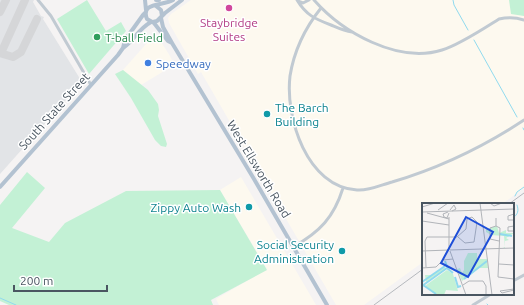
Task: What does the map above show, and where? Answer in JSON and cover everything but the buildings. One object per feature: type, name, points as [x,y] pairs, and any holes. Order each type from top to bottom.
[{"type":"main road","points":[[145,0],[147,19],[152,22],[157,21],[164,13],[182,0]]},
{"type":"main road","points":[[151,0],[161,10],[161,17]]},
{"type":"main road","points":[[146,11],[150,6],[168,3],[173,0]]},
{"type":"main road","name":"South State Street","points":[[123,48],[125,40],[146,11]]},
{"type":"main road","name":"West Ellsworth Road","points":[[161,17],[164,28],[172,43],[327,305]]},
{"type":"main road","name":"South State Street","points":[[0,187],[123,48],[130,43],[140,28],[152,22]]},
{"type":"main road","name":"West Ellsworth Road","points":[[152,22],[168,41],[172,43]]},
{"type":"street","points":[[38,0],[51,16],[91,85]]},
{"type":"street","points":[[297,0],[303,3],[309,0]]},
{"type":"street","points":[[297,0],[304,11],[313,18],[345,31],[354,32]]},
{"type":"street","points":[[314,0],[332,18],[354,32],[393,50],[421,54],[432,53],[448,48],[499,19],[517,18],[524,20]]},
{"type":"street","points":[[321,8],[313,18],[298,46],[292,66],[290,90],[292,117],[300,140],[314,166],[335,185],[353,190],[366,190],[410,176],[438,166],[480,146],[524,120]]},
{"type":"street","points":[[293,247],[325,224],[337,205],[343,188]]},
{"type":"street","points":[[514,280],[524,275]]},
{"type":"street","points":[[473,305],[489,295]]},
{"type":"shaded area","points":[[0,0],[34,0],[33,2],[41,16],[44,17],[43,19],[82,82],[0,174]]},
{"type":"shaded area","points":[[191,0],[524,0],[524,188],[503,203],[422,203],[422,263],[364,305],[336,305],[201,72],[198,74],[169,23],[168,18],[171,14]]},
{"type":"shaded area","points":[[155,34],[170,56],[174,65],[141,85],[123,70]]},
{"type":"shaded area","points":[[241,177],[316,305],[219,305],[216,299],[267,269],[220,190]]},
{"type":"green space","points":[[87,0],[106,31],[121,22],[126,31],[89,74],[57,19]]},
{"type":"green space","points":[[509,0],[524,0],[524,16],[511,14]]},
{"type":"green space","points":[[123,70],[148,90],[158,104],[158,116],[167,144],[166,147],[161,146],[155,140],[131,98],[115,74]]},
{"type":"green space","points":[[27,172],[45,188],[12,228],[49,242],[65,223],[126,191],[220,190],[267,270],[211,300],[213,305],[9,305],[0,301],[0,205]]},
{"type":"waterway","points":[[453,0],[454,5],[468,30]]},
{"type":"waterway","points":[[474,40],[517,117]]},
{"type":"waterway","points":[[515,196],[517,192],[524,187]]},
{"type":"waterway","points":[[514,217],[518,212],[517,205]]},
{"type":"waterway","points":[[0,298],[16,305]]},
{"type":"taxiway","points":[[0,12],[6,0]]},
{"type":"taxiway","points":[[1,53],[25,0]]},
{"type":"taxiway","points":[[0,53],[13,57],[21,52],[37,19]]},
{"type":"railway","points":[[510,203],[524,193]]},
{"type":"railway","points":[[374,305],[422,270]]},
{"type":"place","name":"Staybridge Suites","points":[[229,8]]},
{"type":"place","name":"T-ball Field","points":[[97,37]]},
{"type":"place","name":"Speedway","points":[[148,63]]},
{"type":"place","name":"The Barch Building","points":[[267,114]]},
{"type":"place","name":"Zippy Auto Wash","points":[[249,207]]},
{"type":"place","name":"Social Security Administration","points":[[342,251]]}]
